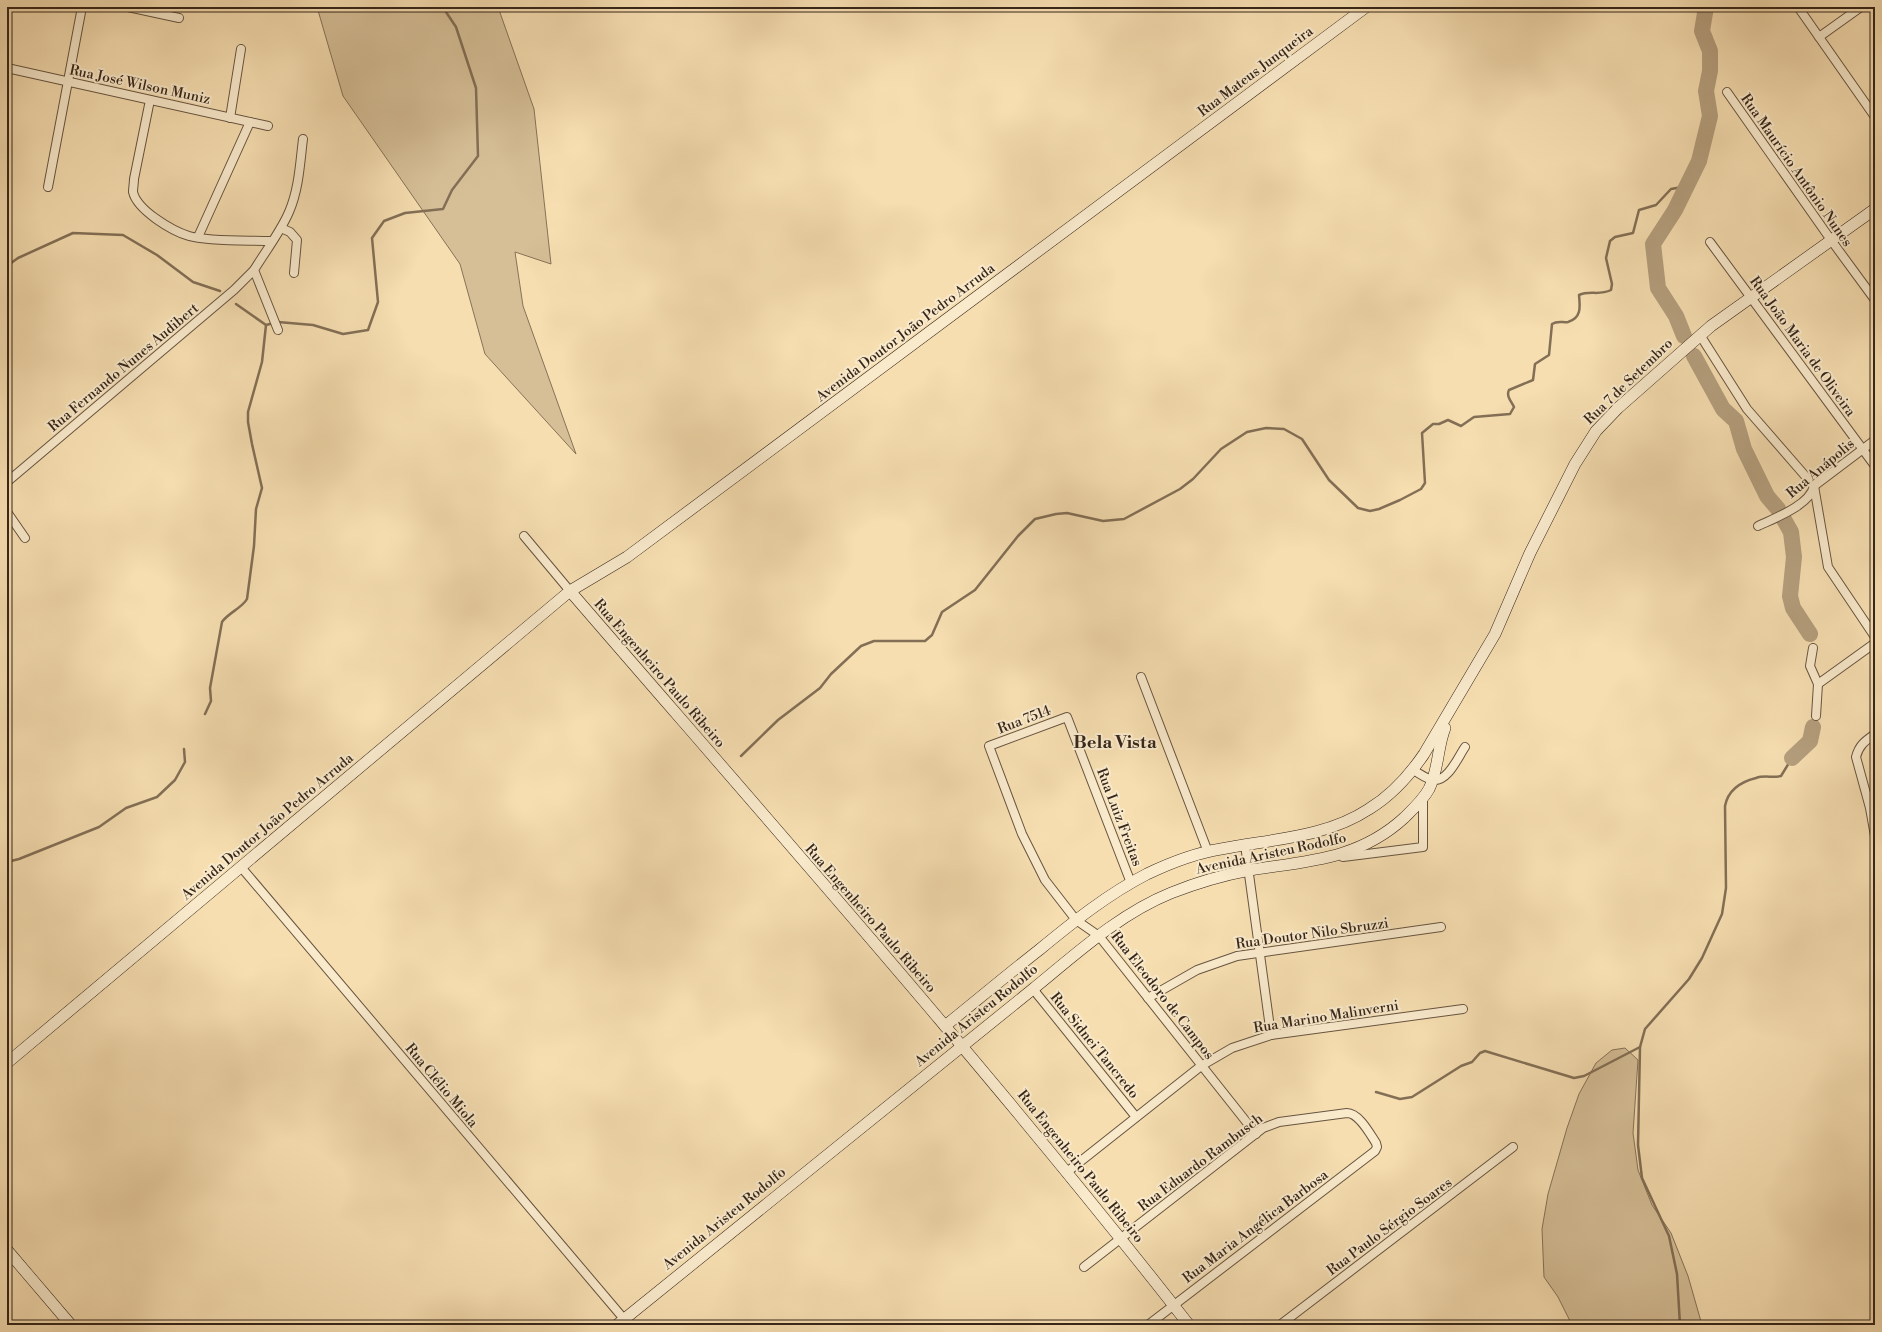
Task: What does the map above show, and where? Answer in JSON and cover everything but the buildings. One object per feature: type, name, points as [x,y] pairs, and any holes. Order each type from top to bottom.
[{"type":"street","points":[[48,186],[82,7]]},
{"type":"street","points":[[128,7],[179,18]]},
{"type":"street","name":"Rua Mateus Junqueira","points":[[1201,130],[1366,7]]},
{"type":"street","points":[[1798,7],[1875,117]]},
{"type":"street","points":[[1819,37],[1861,7]]},
{"type":"street","points":[[230,118],[241,49]]},
{"type":"street","name":"Rua José Wilson Muniz","points":[[7,68],[268,126]]},
{"type":"street","name":"Rua Maurício Antônio Nunes","points":[[1727,92],[1830,240],[1875,300]]},
{"type":"street","points":[[150,100],[134,179],[133,192],[138,202],[149,213],[166,225],[190,236],[271,241]]},
{"type":"street","points":[[198,237],[250,122]]},
{"type":"street","name":"Avenida Doutor João Pedro Arruda","points":[[7,1063],[546,611],[569,601],[570,591],[581,591],[593,586],[627,557],[1201,130]]},
{"type":"street","points":[[278,330],[254,270],[290,211],[296,190],[303,138]]},
{"type":"street","name":"Rua 7 de Setembro","points":[[1452,708],[1495,634],[1530,553],[1588,441],[1618,408],[1700,335],[1751,296],[1875,209]]},
{"type":"street","points":[[281,228],[290,232],[297,240],[294,273]]},
{"type":"street","name":"Rua João Maria de Oliveira","points":[[1710,242],[1875,466]]},
{"type":"street","name":"Rua Fernando Nunes Audibert","points":[[7,482],[228,295],[254,270]]},
{"type":"street","points":[[1700,335],[1747,409],[1814,486],[1828,567],[1875,637]]},
{"type":"street","name":"Rua Anápolis","points":[[1758,526],[1789,511],[1809,498],[1813,493],[1814,486],[1875,440]]},
{"type":"street","points":[[7,512],[25,538]]},
{"type":"street","name":"Rua Engenheiro Paulo Ribeiro","points":[[524,536],[962,1046],[1121,1238],[1189,1325]]},
{"type":"street","points":[[1818,684],[1875,643]]},
{"type":"street","points":[[1813,648],[1810,666],[1818,684],[1816,716]]},
{"type":"street","points":[[1142,678],[1208,852]]},
{"type":"street","name":"Avenida Aristeu Rodolfo","points":[[945,1026],[1076,920],[1131,883],[1163,867],[1208,852],[1300,835],[1338,825],[1369,810],[1384,799],[1413,770],[1452,708]]},
{"type":"street","name":"Avenida Aristeu Rodolfo","points":[[620,1322],[1033,988],[1099,936],[1133,912],[1172,893],[1218,878],[1248,871],[1324,859],[1366,845],[1400,822],[1423,799],[1433,780],[1437,766],[1441,738],[1452,708]]},
{"type":"street","name":"Rua 7514","points":[[990,746],[1067,717]]},
{"type":"street","name":"Rua Luiz Freitas","points":[[1067,717],[1131,883]]},
{"type":"street","points":[[1875,734],[1862,743],[1858,749],[1856,757],[1870,808],[1875,836]]},
{"type":"street","name":"Rua Eleodoro de Campos","points":[[990,746],[1022,834],[1034,859],[1059,900],[1076,920],[1099,936],[1256,1134]]},
{"type":"street","points":[[1413,770],[1433,780],[1445,776],[1465,747]]},
{"type":"street","points":[[1324,859],[1423,847],[1423,799]]},
{"type":"street","points":[[1245,845],[1270,1035]]},
{"type":"street","name":"Rua Clélio Miola","points":[[241,867],[620,1322]]},
{"type":"street","name":"Rua Doutor Nilo Sbruzzi","points":[[1148,998],[1174,982],[1216,962],[1259,951],[1441,927]]},
{"type":"street","name":"Rua Sidnei Tancredo","points":[[1033,988],[1136,1117]]},
{"type":"street","name":"Rua Marino Malinverni","points":[[1067,1172],[1201,1066],[1232,1048],[1270,1035],[1463,1009]]},
{"type":"street","name":"Rua Eduardo Rambusch","points":[[1084,1267],[1270,1124],[1351,1113],[1357,1117],[1369,1132],[1377,1147]]},
{"type":"street","name":"Rua Maria Angélica Barbosa","points":[[1148,1325],[1377,1147]]},
{"type":"street","name":"Rua Paulo Sérgio Soares","points":[[1280,1325],[1513,1147]]},
{"type":"street","points":[[7,1250],[71,1325]]},
{"type":"shaded area","points":[[317,7],[498,7],[534,109],[551,264],[515,252],[523,306],[576,454],[485,354],[460,264],[343,96]]},
{"type":"shaded area","points":[[1625,1048],[1638,1060],[1633,1133],[1638,1170],[1652,1205],[1671,1233],[1688,1276],[1702,1325],[1572,1325],[1558,1297],[1544,1277],[1542,1229],[1548,1194],[1567,1128],[1579,1094],[1596,1063],[1612,1050]]},
{"type":"waterway","points":[[236,304],[266,325],[278,322],[313,325],[343,334],[368,330],[378,302],[372,238],[384,221],[405,213],[443,209],[452,190],[478,156],[476,88],[456,27],[446,12],[447,7]]},
{"type":"waterway","points":[[1684,336],[1676,316],[1658,288],[1653,244],[1675,210],[1699,161],[1710,116],[1706,91],[1710,71],[1710,51],[1702,31],[1706,7]]},
{"type":"waterway","points":[[741,756],[778,720],[820,688],[831,674],[861,646],[874,641],[925,641],[932,635],[942,612],[975,590],[1018,536],[1035,519],[1067,513],[1103,521],[1124,519],[1180,489],[1193,479],[1221,449],[1247,432],[1266,428],[1284,429],[1302,439],[1329,480],[1358,508],[1370,511],[1379,509],[1421,489],[1425,483],[1422,433],[1433,424],[1439,424],[1448,420],[1461,426],[1474,417],[1510,414],[1514,407],[1508,396],[1508,392],[1509,390],[1533,380],[1535,364],[1549,355],[1552,324],[1558,322],[1568,322],[1576,318],[1579,311],[1579,295],[1587,293],[1602,293],[1611,290],[1612,284],[1606,258],[1610,241],[1615,237],[1633,233],[1639,210],[1656,205],[1671,189],[1688,186]]},
{"type":"waterway","points":[[7,266],[18,258],[73,233],[123,235],[157,255],[193,282],[220,291]]},
{"type":"waterway","points":[[205,714],[211,701],[210,688],[222,622],[247,599],[254,546],[256,509],[262,488],[252,444],[248,422],[248,412],[262,362],[266,325]]},
{"type":"waterway","points":[[1694,356],[1723,409],[1736,421],[1744,449],[1767,496],[1778,509],[1791,532],[1794,557],[1790,596],[1793,608],[1810,634]]},
{"type":"waterway","points":[[1792,758],[1810,741],[1813,727]]},
{"type":"waterway","points":[[7,862],[19,859],[99,827],[126,808],[157,797],[175,780],[185,762],[184,749]]},
{"type":"waterway","points":[[1680,1325],[1677,1274],[1669,1236],[1642,1178],[1638,1145],[1640,1047],[1645,1029],[1689,979],[1702,958],[1722,914],[1726,888],[1725,806],[1729,795],[1740,784],[1750,780],[1759,777],[1781,776],[1792,758]]},
{"type":"waterway","points":[[1376,1092],[1400,1099],[1412,1097],[1461,1066],[1472,1062],[1480,1053],[1485,1051],[1574,1078],[1584,1076],[1640,1047]]},
{"type":"district","name":"Bela Vista","points":[[1115,742]]}]
